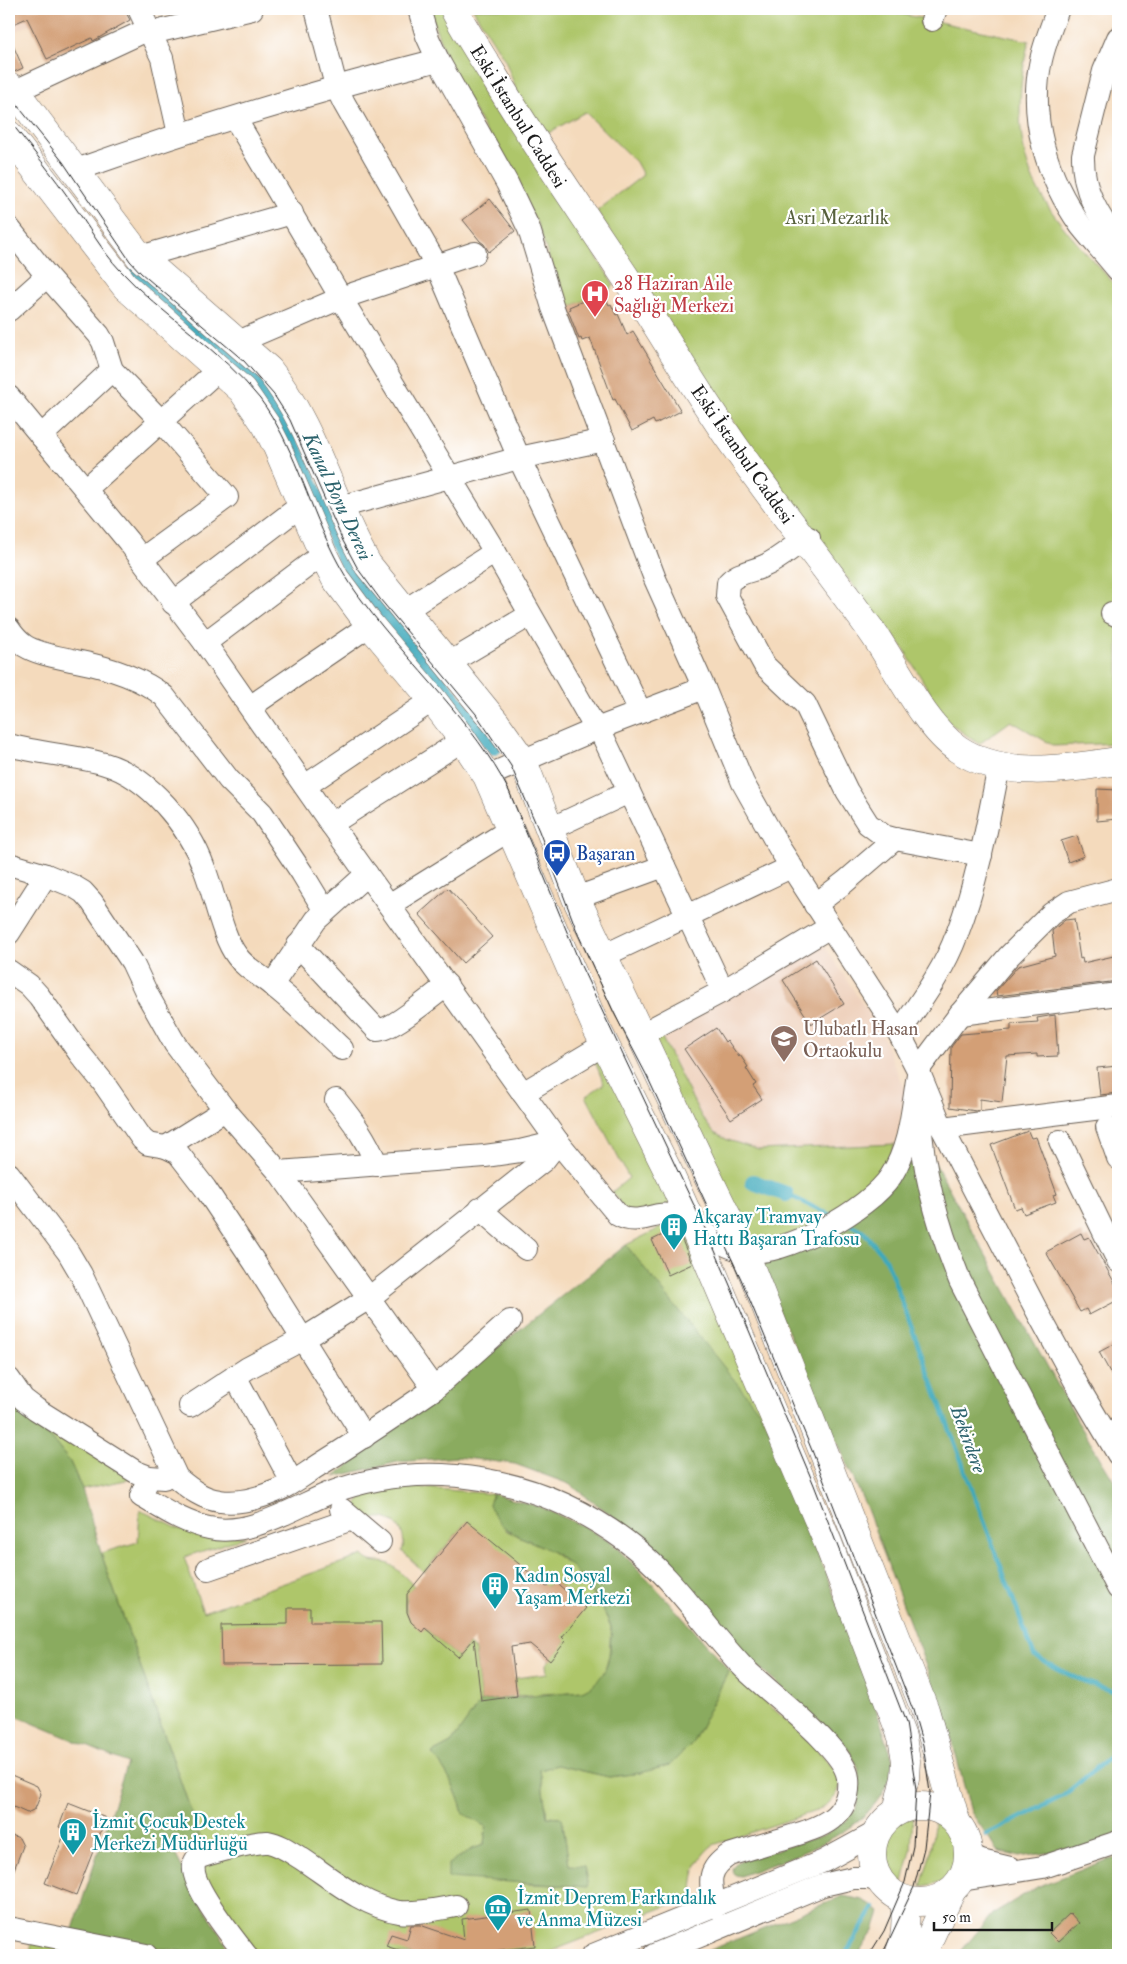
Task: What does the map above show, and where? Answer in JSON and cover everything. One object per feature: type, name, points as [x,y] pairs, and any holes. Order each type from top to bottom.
[{"type":"main road","name":"Eski İstanbul Caddesi","points":[[454,9],[474,46],[531,138],[621,271],[720,425],[806,539],[838,573],[943,725],[970,746],[1000,756],[1030,759],[1067,759],[1118,751]]},
{"type":"main road","name":"Eski İstanbul Caddesi","points":[[464,9],[495,65],[542,141],[721,414],[874,635],[930,720],[944,737],[954,747],[980,761],[1019,769],[1056,769],[1118,761]]},
{"type":"main road","points":[[11,90],[76,170],[140,257],[269,370],[283,388],[310,439],[356,545],[368,565],[496,722],[505,769],[511,829],[605,1044],[693,1226],[828,1543],[902,1737],[906,1761],[905,1778],[897,1811]]},
{"type":"main road","points":[[9,135],[126,287],[242,390],[266,425],[335,578],[370,625],[433,700],[463,740],[505,769],[550,829],[576,898],[744,1251],[925,1710],[956,1821],[964,1834],[960,1876],[922,1955]]},
{"type":"main road","points":[[956,1821],[943,1812],[928,1806],[912,1806],[897,1811],[884,1821],[877,1832],[871,1850],[872,1866],[879,1881],[890,1893],[904,1901],[921,1903],[937,1900],[960,1876]]},
{"type":"main road","points":[[899,1955],[905,1939],[907,1924],[904,1901]]},
{"type":"street","points":[[139,9],[165,68],[178,134]]},
{"type":"street","points":[[11,90],[150,31],[252,9]]},
{"type":"street","points":[[316,9],[336,86],[437,266],[519,458],[640,711]]},
{"type":"street","points":[[419,9],[427,36],[438,60],[507,182],[529,229],[553,308],[655,580],[704,688],[743,784],[815,905],[899,1033],[942,1128],[1038,1313],[1118,1454]]},
{"type":"street","points":[[1058,9],[1041,60],[1038,80],[1037,109],[1043,148],[1058,187],[1080,224],[1118,270]]},
{"type":"street","points":[[1118,38],[1104,71],[1083,155],[1083,168],[1091,201],[1118,242]]},
{"type":"street","points":[[76,170],[178,134],[336,86],[438,60]]},
{"type":"street","points":[[235,118],[341,298],[495,552],[597,728],[722,991]]},
{"type":"street","points":[[140,257],[292,213]]},
{"type":"street","points":[[9,228],[47,276],[99,335],[112,370],[161,421],[227,497],[142,560]]},
{"type":"street","points":[[238,342],[341,298],[475,253]]},
{"type":"street","points":[[9,310],[47,276]]},
{"type":"street","points":[[86,490],[219,369]]},
{"type":"street","points":[[40,436],[112,370]]},
{"type":"street","points":[[9,397],[142,560],[205,643],[331,824],[558,1142],[618,1215],[626,1220],[635,1221],[662,1214],[675,1216],[726,1245],[744,1251],[762,1252],[780,1248],[804,1239],[858,1208],[891,1177],[907,1144],[918,1072],[960,1014],[1008,957],[1058,908],[1069,902],[1118,889]]},
{"type":"street","points":[[340,507],[519,458],[604,440]]},
{"type":"street","points":[[174,603],[302,504]]},
{"type":"street","points":[[806,539],[764,566],[733,577],[728,583],[727,596],[764,666],[805,704],[856,808],[876,831],[895,839],[981,855]]},
{"type":"street","points":[[404,611],[495,552]]},
{"type":"street","points":[[205,643],[323,554]]},
{"type":"street","points":[[449,663],[530,615]]},
{"type":"street","points":[[250,707],[370,625]]},
{"type":"street","points":[[9,629],[23,646],[37,652],[93,664],[152,686],[164,696],[229,780],[262,814],[325,911]]},
{"type":"street","points":[[505,769],[597,728],[704,688]]},
{"type":"street","points":[[306,786],[433,700]]},
{"type":"street","points":[[331,824],[463,740]]},
{"type":"street","points":[[9,744],[29,750],[104,764],[121,770],[151,792],[180,822],[199,856],[234,952],[242,962],[272,984],[342,1048]]},
{"type":"street","points":[[899,1033],[931,985],[957,934],[981,855],[999,766]]},
{"type":"street","points":[[550,829],[629,792]]},
{"type":"street","points":[[389,905],[511,829]]},
{"type":"street","points":[[815,905],[895,839]]},
{"type":"street","points":[[9,864],[46,875],[73,886],[83,892],[92,902],[132,962],[148,996],[175,1044],[225,1110],[279,1172],[434,1389]]},
{"type":"street","points":[[576,898],[664,866]]},
{"type":"street","points":[[603,956],[791,866]]},
{"type":"street","points":[[272,984],[298,945],[325,911],[367,874]]},
{"type":"street","points":[[9,933],[46,875]]},
{"type":"street","points":[[640,1035],[722,991],[830,928]]},
{"type":"street","points":[[298,945],[377,1030],[386,1029],[447,984]]},
{"type":"street","points":[[9,970],[29,985],[39,996],[142,1139],[148,1144],[166,1146],[178,1153],[205,1188],[256,1263],[364,1437]]},
{"type":"street","points":[[960,1014],[1118,994]]},
{"type":"street","points":[[523,1094],[605,1044]]},
{"type":"street","points":[[918,1072],[921,1138],[928,1180],[946,1246],[960,1281],[1118,1588]]},
{"type":"street","points":[[336,1100],[367,1140],[377,1165]]},
{"type":"street","points":[[942,1128],[1118,1106]]},
{"type":"street","points":[[166,1146],[225,1110]]},
{"type":"street","points":[[1107,1127],[1118,1158]]},
{"type":"street","points":[[1060,1141],[1118,1261]]},
{"type":"street","points":[[279,1172],[520,1152],[558,1142]]},
{"type":"street","points":[[190,1406],[235,1376],[303,1339],[369,1298],[544,1160],[558,1142]]},
{"type":"street","points":[[12,1184],[68,1252],[81,1274],[177,1478],[204,1497],[220,1501],[238,1502],[259,1498],[292,1482],[364,1437],[434,1389],[510,1320]]},
{"type":"street","points":[[480,1209],[526,1249]]},
{"type":"street","points":[[235,1376],[292,1482]]},
{"type":"street","points":[[9,1378],[23,1399],[36,1409],[136,1472],[149,1477],[177,1478]]},
{"type":"street","points":[[149,1477],[141,1496],[181,1519],[210,1529],[242,1528],[264,1522],[325,1495],[381,1478],[438,1474],[498,1482],[530,1490],[569,1506],[627,1542],[653,1564],[681,1592],[736,1660],[813,1730],[840,1759],[848,1774],[848,1791],[844,1806],[833,1818],[818,1827],[729,1855],[717,1863],[712,1872],[710,1884],[715,1907]]},
{"type":"street","points":[[325,1495],[380,1542]]},
{"type":"street","points":[[208,1569],[352,1519]]},
{"type":"street","points":[[593,1955],[715,1907],[824,1861],[877,1832]]},
{"type":"street","points":[[246,1955],[202,1893],[196,1877],[194,1865],[198,1858],[211,1852],[266,1842],[288,1850],[363,1899],[378,1906],[400,1912],[456,1906]]},
{"type":"street","points":[[960,1876],[1026,1870],[1058,1863],[1118,1842]]},
{"type":"street","points":[[654,1955],[823,1885],[853,1878],[868,1878],[879,1881]]},
{"type":"street","points":[[9,1928],[146,1955]]},
{"type":"shaded area","points":[[9,9],[65,9],[9,34]]},
{"type":"shaded area","name":"Ulubatlı Hasan Ortaokulu","points":[[821,941],[881,1032],[905,1092],[895,1144],[759,1150],[728,1140],[714,1133],[701,1116],[660,1034]]},
{"type":"green space","points":[[429,9],[443,9],[614,285],[605,296],[602,293],[569,307],[570,309],[567,310],[537,223],[448,63]]},
{"type":"green space","name":"Asri Mezarlık","points":[[473,9],[878,9],[1029,41],[1020,101],[1020,122],[1027,163],[1034,182],[1060,223],[1118,288],[1118,743],[1054,746],[1011,721],[979,744],[947,721],[902,646],[774,484],[597,211],[643,175],[636,162],[585,112],[543,136],[519,97],[505,60]]},
{"type":"green space","points":[[660,1034],[701,1116],[714,1133],[728,1140],[759,1150],[895,1144],[883,1176],[822,1224],[749,1247],[647,1042]]},
{"type":"green space","points":[[604,1051],[684,1214],[629,1216],[612,1192],[629,1178],[586,1096],[604,1084],[593,1057]]},
{"type":"green space","points":[[921,1138],[1081,1427],[1118,1488],[1118,1842],[1019,1857],[998,1851],[971,1812],[947,1722],[867,1509],[756,1259],[799,1251]]},
{"type":"green space","points":[[672,1222],[690,1229],[774,1439],[626,1245]]},
{"type":"green space","points":[[626,1245],[760,1412],[774,1439],[866,1679],[893,1760],[887,1784],[874,1805],[856,1822],[835,1836],[811,1848],[741,1876],[735,1875],[732,1871],[732,1867],[737,1862],[824,1835],[846,1821],[856,1809],[860,1785],[858,1767],[847,1747],[736,1648],[700,1598],[673,1566],[614,1517],[569,1484],[515,1464],[457,1457],[398,1462],[334,1477]]},
{"type":"green space","points":[[9,1398],[39,1423],[70,1462],[82,1489],[101,1553],[203,1846],[173,1850],[197,1896],[233,1955],[206,1955],[89,1938],[72,1932],[127,1763],[9,1713]]},
{"type":"green space","points":[[39,1423],[136,1478],[82,1489],[70,1462]]},
{"type":"green space","points":[[414,1487],[493,1494],[489,1504],[507,1531],[548,1549],[575,1569],[605,1614],[611,1627],[609,1656],[604,1674],[595,1685],[582,1691],[517,1696],[515,1678],[547,1674],[546,1664],[566,1641],[554,1631],[586,1607],[553,1580],[536,1600],[467,1521],[424,1572],[402,1551],[402,1533],[395,1523],[384,1518],[377,1518],[366,1523],[355,1512],[357,1504],[369,1494],[387,1489]]},
{"type":"green space","points":[[493,1494],[540,1507],[583,1526],[613,1544],[650,1581],[729,1670],[693,1742],[670,1765],[640,1773],[609,1777],[557,1765],[540,1770],[547,1817],[562,1818],[569,1865],[584,1866],[588,1887],[448,1878],[448,1864],[472,1849],[484,1845],[486,1827],[463,1813],[451,1781],[432,1753],[451,1743],[481,1701],[582,1691],[589,1687],[599,1679],[605,1669],[610,1649],[611,1627],[601,1606],[583,1580],[558,1555],[512,1533],[506,1528],[494,1515],[489,1504]]},
{"type":"green space","points":[[140,1510],[183,1531],[246,1537],[184,1557],[203,1612],[363,1555],[369,1560],[389,1564],[414,1586],[407,1598],[406,1610],[416,1626],[422,1631],[425,1628],[458,1657],[469,1645],[475,1650],[481,1701],[451,1743],[432,1753],[451,1781],[463,1813],[486,1826],[484,1845],[472,1849],[508,1881],[525,1884],[588,1886],[569,1866],[562,1818],[547,1817],[540,1770],[557,1765],[609,1777],[640,1773],[670,1765],[693,1742],[729,1670],[790,1723],[822,1755],[839,1779],[840,1784],[837,1794],[819,1810],[713,1845],[707,1850],[696,1868],[692,1896],[542,1955],[257,1955],[201,1874],[207,1857],[101,1553],[138,1542]]},
{"type":"green space","points":[[913,1812],[911,1850],[903,1882],[892,1871],[888,1863],[885,1839],[893,1824]]},
{"type":"green space","points":[[935,1818],[943,1822],[953,1835],[957,1851],[956,1859],[954,1867],[943,1880],[921,1886],[930,1855]]},
{"type":"green space","points":[[1118,1858],[1118,1955],[958,1955],[992,1914],[1037,1887],[1107,1860]]},
{"type":"green space","points":[[843,1896],[863,1900],[880,1912],[874,1930],[858,1955],[698,1955]]},
{"type":"green space","points":[[32,1942],[91,1955],[30,1955]]},
{"type":"building","points":[[9,9],[124,9],[130,20],[93,41],[92,38],[47,59],[27,18],[9,26]]},
{"type":"building","points":[[9,36],[23,68],[14,72],[9,71]]},
{"type":"building","points":[[490,199],[515,231],[489,252],[463,220]]},
{"type":"building","points":[[602,293],[609,305],[611,304],[616,315],[618,314],[627,335],[633,331],[681,411],[655,424],[653,420],[632,431],[615,399],[613,400],[590,338],[582,341],[581,338],[579,339],[568,310],[570,309],[569,307]]},
{"type":"building","points":[[1097,789],[1118,790],[1118,819],[1097,821]]},
{"type":"building","points":[[1077,836],[1084,856],[1068,862],[1061,841]]},
{"type":"building","points":[[448,888],[492,937],[463,963],[419,914]]},
{"type":"building","points":[[1074,919],[1080,959],[1082,958],[1083,963],[1118,955],[1118,981],[997,996],[996,991],[1018,966],[1055,956],[1052,931],[1065,920]]},
{"type":"building","points":[[816,959],[844,1004],[811,1024],[783,980]]},
{"type":"building","points":[[1055,1015],[1058,1056],[1037,1057],[1037,1054],[1007,1056],[1002,1102],[980,1099],[980,1110],[976,1111],[950,1107],[951,1047],[961,1034],[1011,1030],[1011,1024],[1038,1022],[1037,1018]]},
{"type":"building","points":[[716,1028],[725,1042],[727,1040],[748,1067],[746,1068],[756,1084],[753,1086],[762,1099],[731,1119],[684,1049]]},
{"type":"building","points":[[1118,1066],[1118,1093],[1100,1095],[1097,1068]]},
{"type":"building","points":[[1028,1131],[1031,1138],[1036,1137],[1057,1194],[1053,1195],[1056,1202],[1024,1214],[1021,1207],[1015,1209],[991,1145]]},
{"type":"building","name":"Akçaray Tramvay Hattı Başaran Trafosu","points":[[673,1230],[679,1233],[692,1264],[668,1275],[652,1240]]},
{"type":"building","points":[[1081,1233],[1084,1239],[1089,1237],[1118,1289],[1118,1300],[1089,1315],[1086,1309],[1080,1312],[1046,1252]]},
{"type":"building","points":[[1118,1342],[1118,1387],[1099,1352]]},
{"type":"building","name":"Kadın Sosyal Yaşam Merkezi","points":[[467,1521],[547,1587],[553,1580],[586,1608],[562,1637],[566,1641],[550,1661],[530,1644],[511,1647],[517,1696],[481,1701],[474,1639],[458,1657],[425,1628],[422,1632],[411,1622],[407,1612],[407,1594]]},
{"type":"building","points":[[288,1608],[310,1608],[310,1622],[381,1622],[382,1664],[222,1665],[221,1625],[288,1624]]},
{"type":"building","points":[[9,1774],[37,1786],[41,1794],[35,1809],[27,1813],[9,1805]]},
{"type":"building","name":"İzmit Çocuk Destek Merkezi Müdürlüğü","points":[[68,1803],[106,1818],[76,1895],[45,1883],[66,1830],[59,1827]]},
{"type":"building","points":[[9,1834],[19,1838],[23,1846],[10,1880]]},
{"type":"building","name":"İzmit Deprem Farkındalık ve Anma Müzesi","points":[[531,1910],[535,1946],[458,1955],[413,1955],[386,1946],[391,1934],[407,1939],[411,1925],[420,1925],[464,1940],[462,1919]]},
{"type":"building","points":[[1070,1913],[1079,1923],[1058,1942],[1049,1933]]},
{"type":"waterway","name":"Kanal Boyu Deresi","points":[[133,275],[251,379],[274,410],[295,449],[352,576],[494,747]]},
{"type":"waterway","points":[[753,1182],[786,1194]]},
{"type":"waterway","name":"Bekirdere","points":[[786,1194],[833,1216]]},
{"type":"waterway","name":"Bekirdere","points":[[849,1224],[862,1230],[886,1259],[1034,1655],[1074,1677],[1118,1692]]},
{"type":"waterway","points":[[986,1835],[1063,1796],[1118,1750]]},
{"type":"waterway","points":[[845,1955],[874,1908]]},
{"type":"tram line","points":[[9,95],[63,162],[130,261],[141,273],[244,361],[274,395],[290,420],[343,541],[358,569],[380,599],[476,714],[511,766],[539,831],[578,934],[614,1013],[647,1076],[741,1279],[813,1453],[913,1710],[923,1745],[930,1792],[924,1848],[914,1887],[882,1955]]},
{"type":"tram line","points":[[9,120],[58,183],[113,263],[155,303],[228,364],[260,399],[282,434],[322,530],[350,583],[382,626],[441,694],[478,741],[509,791],[581,966],[729,1283],[814,1485],[906,1723],[916,1789],[913,1846],[905,1882],[884,1931],[869,1955]]},
{"type":"place","name":"28 Haziran Aile Sağlığı Merkezi","points":[[595,318]]},
{"type":"place","name":"Başaran","points":[[557,877]]},
{"type":"place","name":"Ulubatlı Hasan Ortaokulu","points":[[784,1063]]},
{"type":"place","name":"Akçaray Tramvay Hattı Başaran Trafosu","points":[[674,1251]]},
{"type":"place","name":"Kadın Sosyal Yaşam Merkezi","points":[[495,1610]]},
{"type":"place","name":"İzmit Çocuk Destek Merkezi Müdürlüğü","points":[[73,1856]]},
{"type":"place","name":"İzmit Deprem Farkındalık ve Anma Müzesi","points":[[498,1932]]}]
